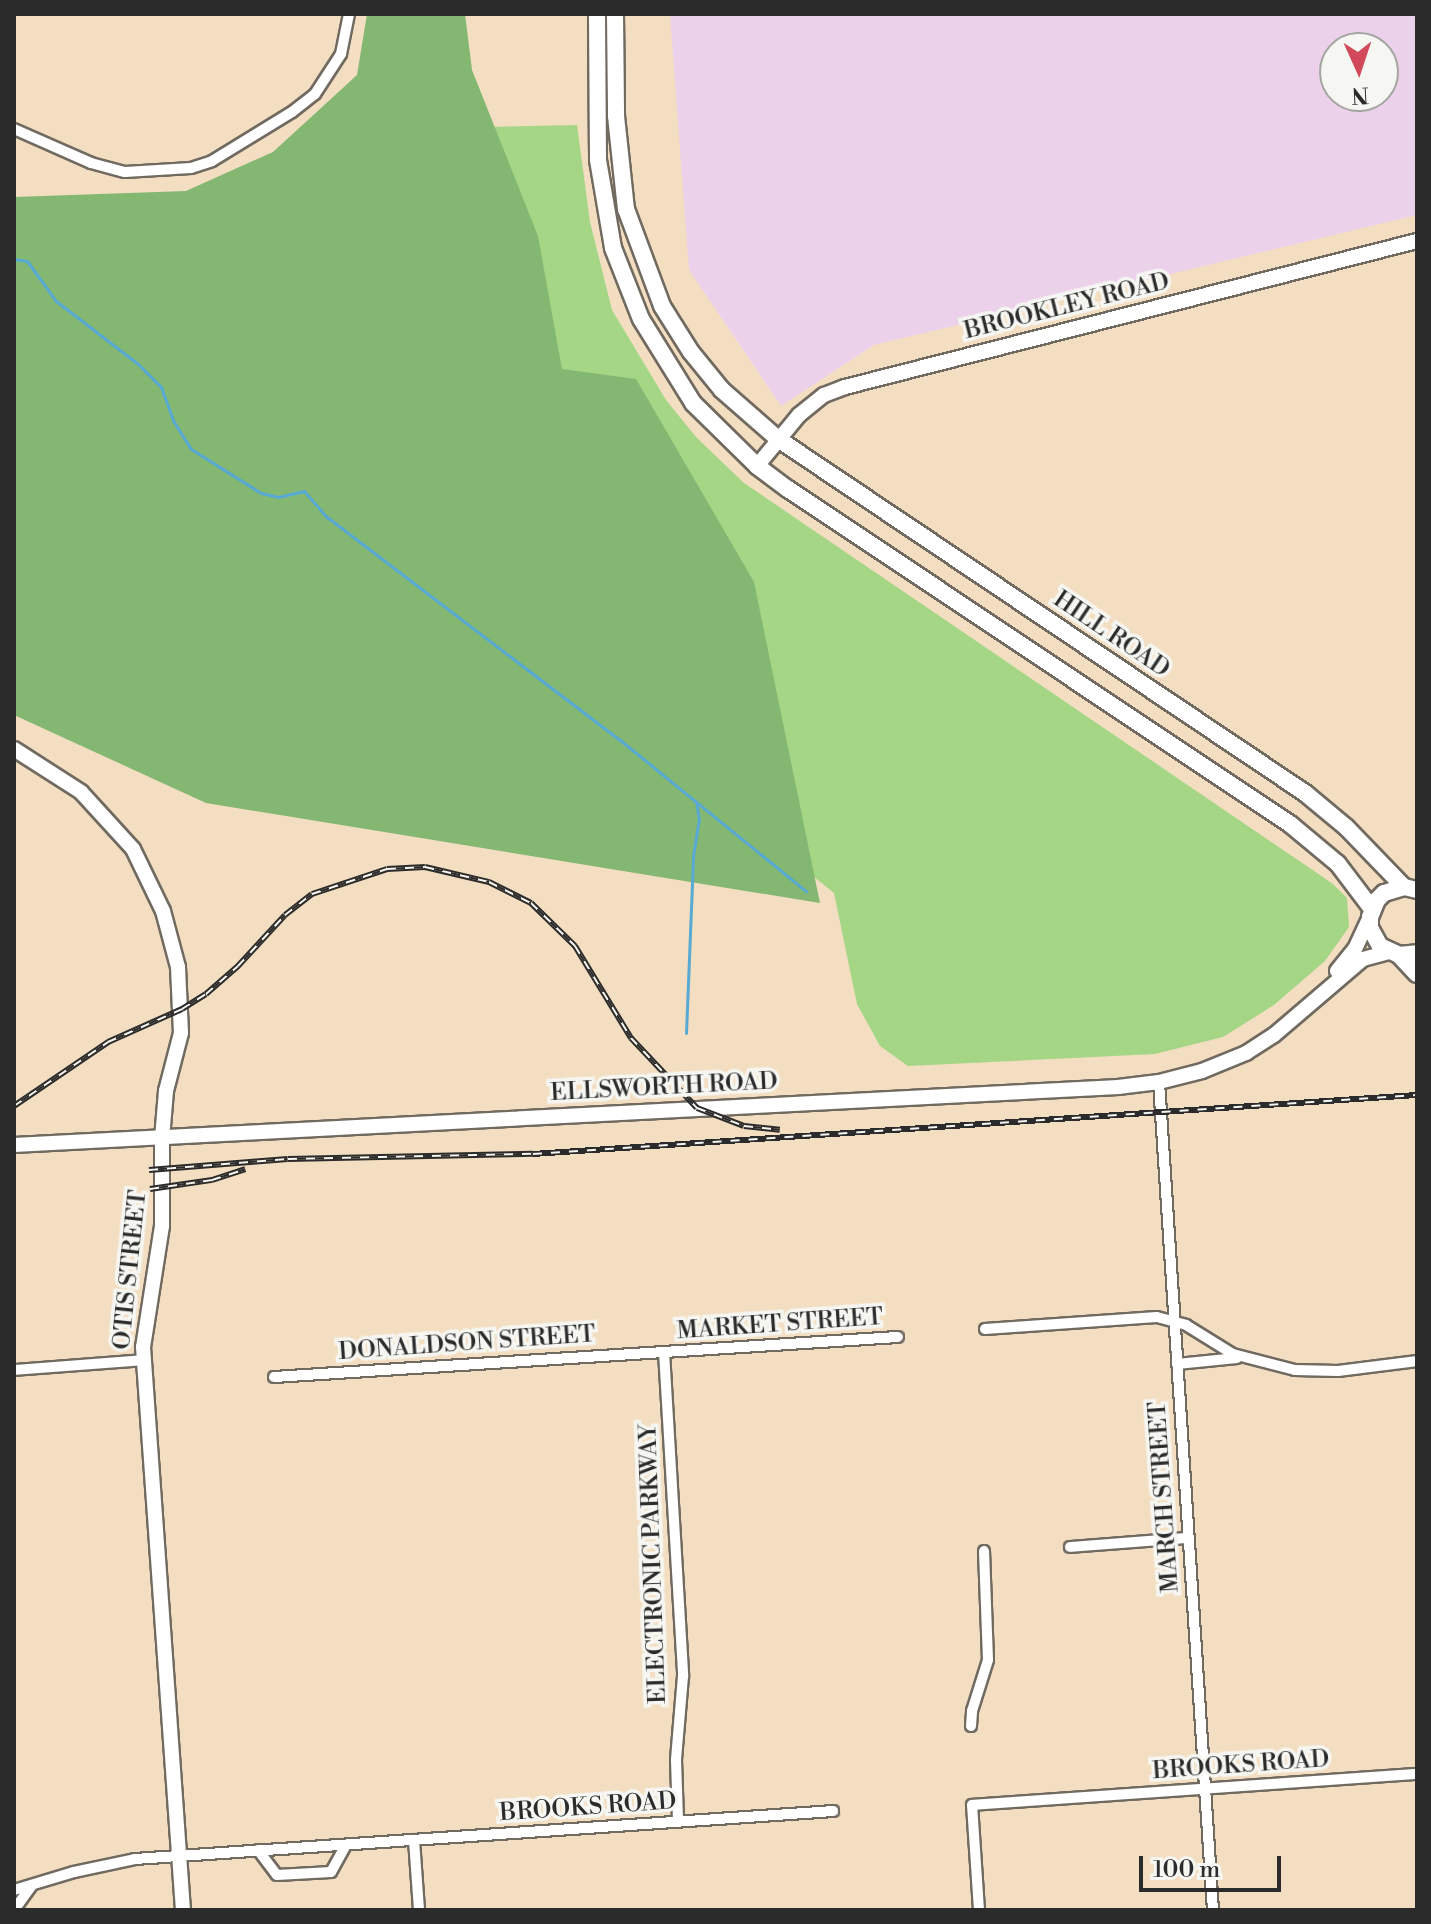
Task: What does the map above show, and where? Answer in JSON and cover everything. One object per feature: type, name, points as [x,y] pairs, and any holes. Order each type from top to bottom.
[{"type":"main road","points":[[597,14],[598,160],[604,205],[624,283],[662,358],[693,403],[757,466],[1290,824],[1338,864],[1371,913],[1374,938],[1417,974]]},
{"type":"main road","name":"HILL ROAD","points":[[615,14],[618,154],[626,209],[650,281],[691,352],[722,390],[778,439],[1305,793],[1411,887]]},
{"type":"main road","points":[[1371,913],[1384,893],[1411,887]]},
{"type":"main road","points":[[1394,953],[1417,953]]},
{"type":"street","points":[[14,129],[91,163],[125,172],[191,168],[212,161],[292,112],[315,94],[341,54],[349,14]]},
{"type":"street","name":"BROOKLEY ROAD","points":[[757,466],[778,439],[817,400],[845,387],[1417,241]]},
{"type":"street","name":"OTIS STREET","points":[[14,749],[47,767],[107,816],[133,849],[163,911],[178,967],[182,998],[181,1033],[166,1091],[162,1139],[162,1226],[144,1328],[144,1360],[183,1910]]},
{"type":"street","name":"ELLSWORTH ROAD","points":[[1300,1015],[1355,949],[1371,913]]},
{"type":"street","name":"ELLSWORTH ROAD","points":[[14,1145],[1118,1087],[1159,1082],[1230,1061],[1274,1035],[1363,959],[1394,953]]},
{"type":"street","name":"MARCH STREET","points":[[1159,1082],[1213,1910]]},
{"type":"street","points":[[985,1329],[1157,1317],[1174,1320],[1243,1357]]},
{"type":"street","name":"MARKET STREET","points":[[664,1352],[898,1337]]},
{"type":"street","name":"DONALDSON STREET","points":[[274,1377],[664,1352]]},
{"type":"street","name":"ELECTRONIC PARKWAY","points":[[664,1352],[683,1676],[676,1760],[678,1821]]},
{"type":"street","points":[[1177,1364],[1243,1357],[1317,1371],[1417,1361]]},
{"type":"street","points":[[14,1370],[144,1360]]},
{"type":"street","points":[[1070,1547],[1188,1538]]},
{"type":"street","points":[[971,1726],[972,1711],[988,1660],[984,1551]]},
{"type":"street","name":"BROOKS ROAD","points":[[979,1910],[972,1805],[1417,1774]]},
{"type":"street","name":"BROOKS ROAD","points":[[14,1890],[99,1865],[179,1856],[833,1811]]},
{"type":"street","points":[[414,1840],[419,1910]]},
{"type":"street","points":[[258,1850],[277,1875],[331,1872],[346,1845]]},
{"type":"street","points":[[14,1910],[31,1887]]},
{"type":"shaded area","points":[[670,14],[1417,14],[1417,215],[874,345],[781,406],[689,270]]},
{"type":"green space","points":[[367,14],[465,14],[472,70],[538,236],[562,369],[636,379],[754,582],[820,903],[206,803],[14,715],[14,197],[186,191],[273,152],[357,75]]},
{"type":"green space","points":[[577,125],[590,222],[612,310],[666,400],[696,437],[744,483],[1333,884],[1347,898],[1349,927],[1325,961],[1274,1005],[1223,1037],[1155,1054],[908,1066],[880,1046],[857,1004],[834,893],[616,718],[405,129]]},
{"type":"waterway","points":[[14,259],[27,261],[56,301],[138,364],[161,387],[174,422],[191,449],[261,493],[278,497],[304,491],[327,517],[620,740],[806,891]]},
{"type":"waterway","points":[[686,1033],[693,856],[699,820],[696,802]]},
{"type":"railway","points":[[14,1106],[108,1042],[182,1009],[206,994],[238,966],[285,915],[312,894],[387,869],[425,867],[489,882],[531,903],[575,946],[631,1038],[697,1108],[744,1126],[780,1130]]},
{"type":"railway","points":[[149,1170],[288,1159],[533,1154],[1417,1095]]},
{"type":"railway","points":[[150,1189],[212,1180],[245,1169]]}]
